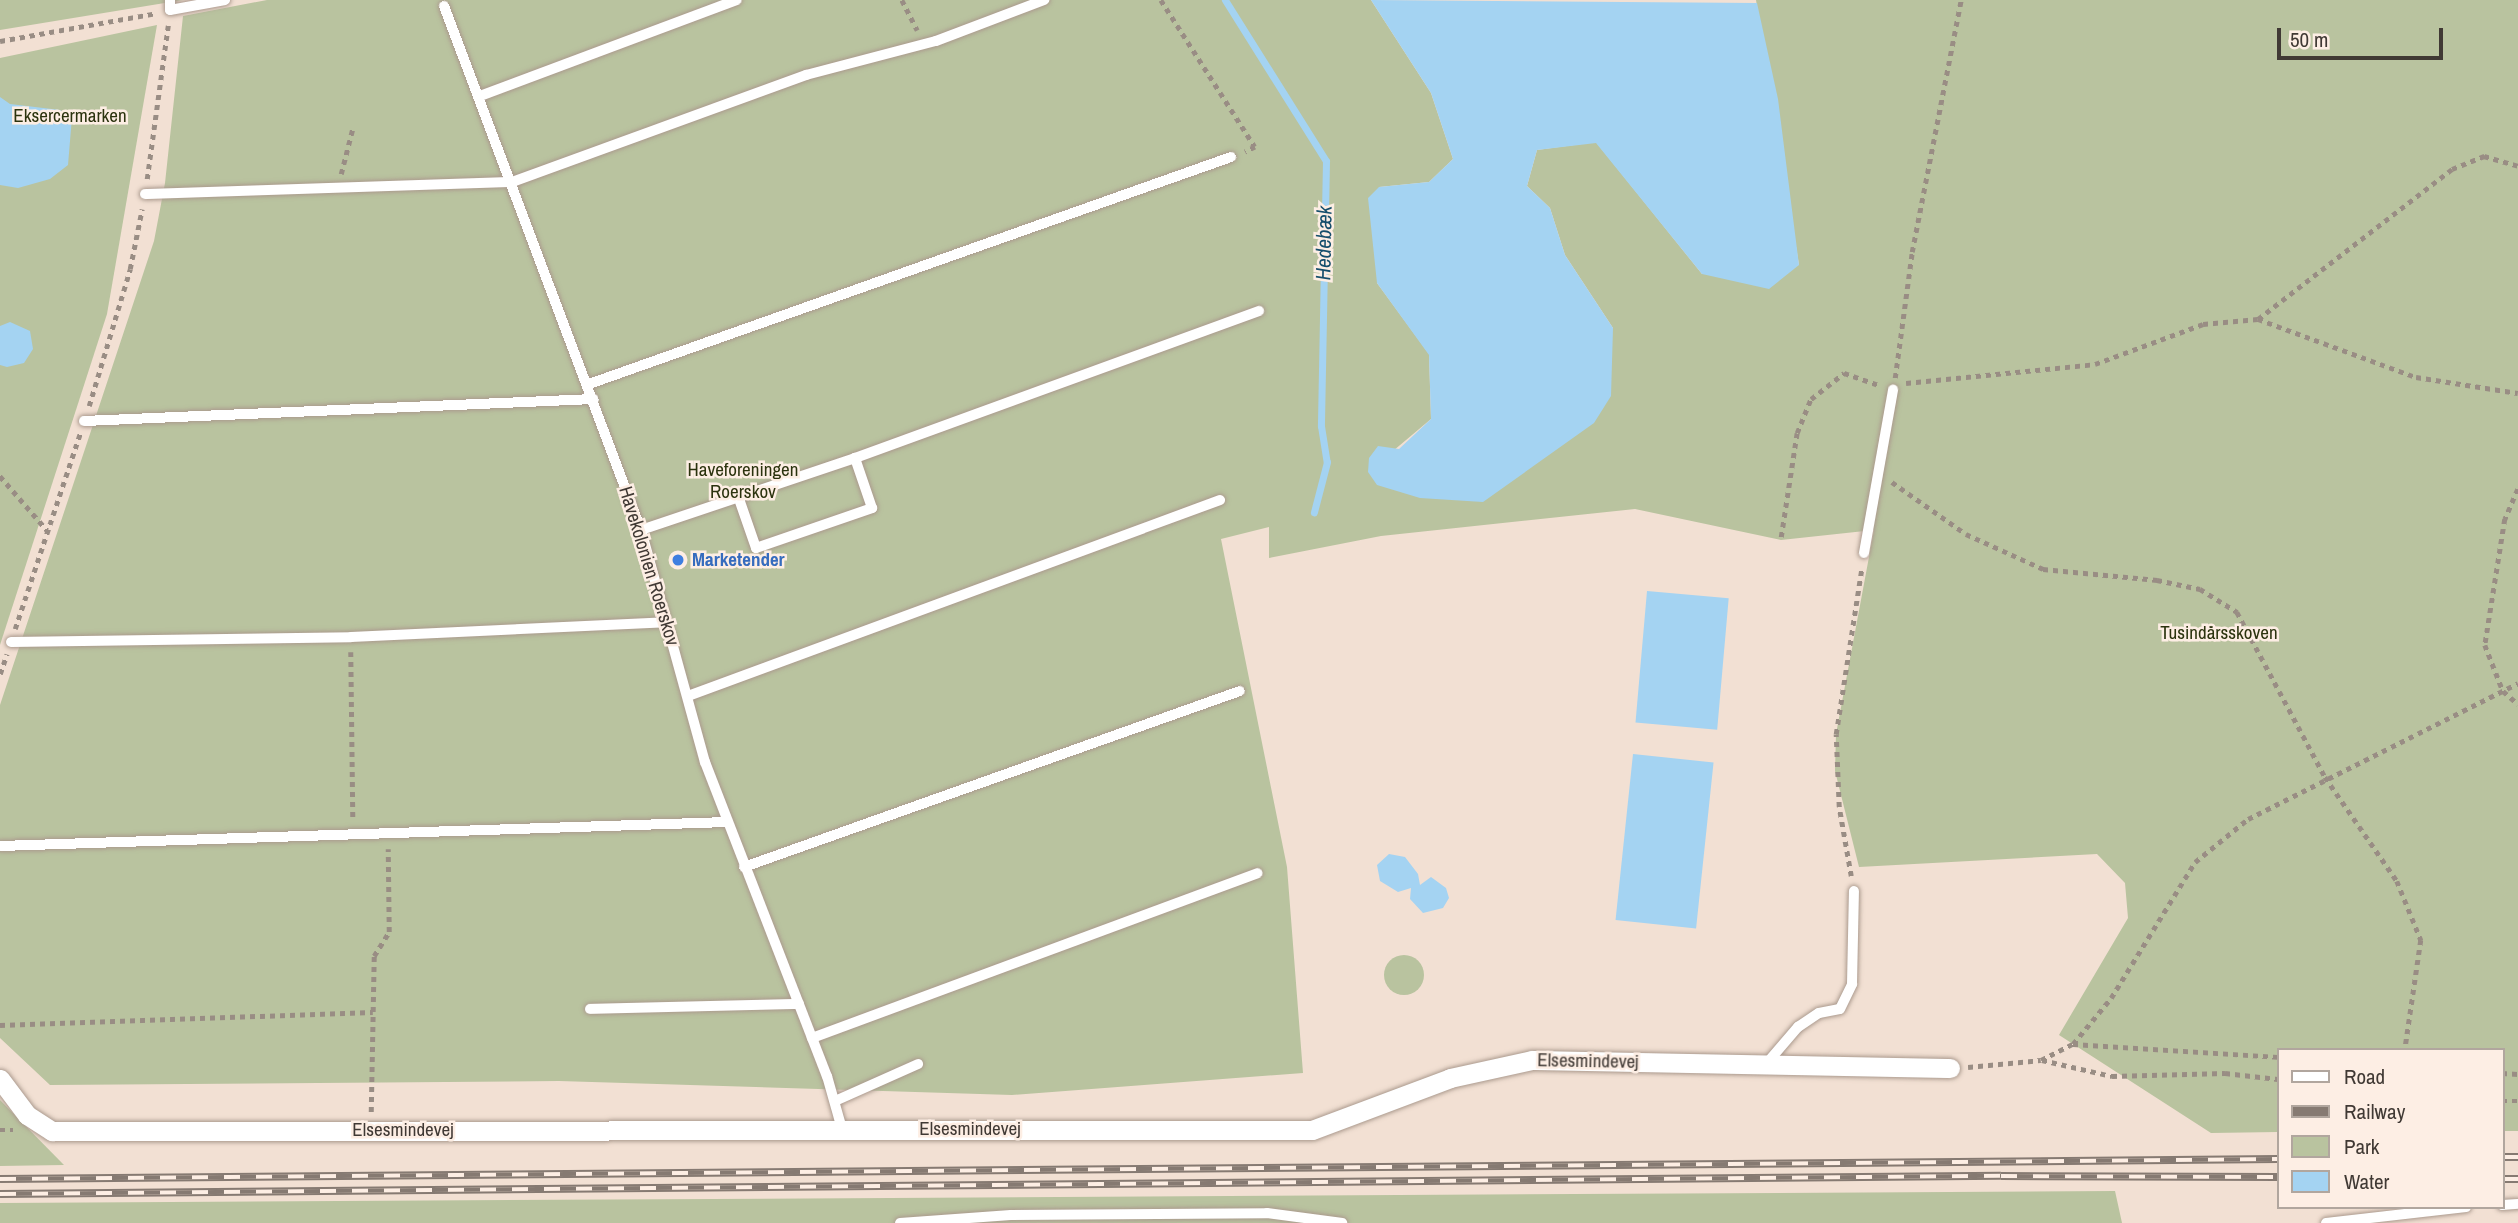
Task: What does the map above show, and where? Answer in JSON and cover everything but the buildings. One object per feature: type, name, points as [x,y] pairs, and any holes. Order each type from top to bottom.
[{"type":"street","name":"Elsesmindevej","points":[[0,1079],[27,1115],[52,1131],[1312,1130],[1450,1078],[1532,1060],[1950,1068]]},
{"type":"lane","points":[[170,5],[225,0]]},
{"type":"lane","points":[[480,96],[737,0]]},
{"type":"lane","points":[[145,194],[512,183],[848,61],[921,45],[1044,0]]},
{"type":"lane","name":"Havekolonien Roerskov","points":[[444,6],[589,384],[641,530],[726,822],[812,1038],[835,1101],[842,1129]]},
{"type":"lane","points":[[589,384],[1231,158]]},
{"type":"lane","points":[[641,530],[855,458],[1259,311]]},
{"type":"lane","points":[[1864,553],[1893,390]]},
{"type":"lane","points":[[84,421],[594,399]]},
{"type":"lane","points":[[738,496],[756,548],[872,508],[855,458]]},
{"type":"lane","points":[[688,696],[1220,500]]},
{"type":"lane","points":[[11,642],[351,637],[666,622]]},
{"type":"lane","points":[[744,867],[1240,691]]},
{"type":"lane","points":[[0,846],[726,822]]},
{"type":"lane","points":[[812,1038],[1257,873]]},
{"type":"lane","points":[[1767,1064],[1798,1027],[1819,1013],[1840,1009],[1852,984],[1854,891]]},
{"type":"lane","points":[[590,1009],[799,1004]]},
{"type":"lane","points":[[835,1101],[918,1064]]},
{"type":"lane","points":[[2326,1223],[2448,1209]]},
{"type":"lane","points":[[900,1223],[1084,1214],[1267,1213],[1342,1223]]},
{"type":"lane","points":[[1084,1214],[1093,1223]]},
{"type":"lane","points":[[1003,1223],[1013,1219]]},
{"type":"path","points":[[902,0],[921,45]]},
{"type":"path","points":[[1161,0],[1255,147],[1231,158]]},
{"type":"path","points":[[1893,390],[1912,252],[1961,0]]},
{"type":"path","points":[[0,41],[170,5],[145,194],[130,269],[84,421],[0,674]]},
{"type":"path","points":[[337,188],[354,127]]},
{"type":"path","points":[[2258,320],[2452,169],[2484,156],[2518,166]]},
{"type":"path","points":[[1781,537],[1797,433],[1811,399],[1844,373],[1893,390],[1907,382],[2095,364],[2203,324],[2258,320],[2416,377],[2518,393]]},
{"type":"path","points":[[1880,473],[1965,534],[2043,569],[2157,580],[2200,589],[2237,612],[2325,777],[2397,881],[2421,940],[2405,1048]]},
{"type":"path","points":[[0,476],[48,531]]},
{"type":"path","points":[[2518,489],[2505,520],[2485,645],[2503,691],[2518,704]]},
{"type":"path","points":[[1854,891],[1842,836],[1836,734],[1864,553]]},
{"type":"path","points":[[351,637],[353,836]]},
{"type":"path","points":[[2041,1060],[2073,1044],[2111,998],[2195,862],[2248,819],[2325,777],[2518,683]]},
{"type":"path","points":[[370,1130],[374,956],[389,932],[388,833]]},
{"type":"path","points":[[0,1025],[373,1012]]},
{"type":"path","points":[[2073,1044],[2276,1057]]},
{"type":"path","points":[[1950,1068],[2041,1060],[2112,1076],[2225,1073],[2276,1079]]},
{"type":"green space","points":[[0,0],[183,0],[0,30]]},
{"type":"green space","points":[[267,0],[1371,0],[1431,93],[1453,159],[1429,182],[1379,187],[1377,283],[1429,354],[1431,419],[1368,472],[1613,328],[1565,255],[1550,208],[1527,186],[1537,150],[1596,142],[1702,274],[1799,265],[1756,0],[2518,0],[2518,1131],[2504,1131],[2504,1048],[2276,1048],[2276,1132],[2211,1133],[2059,1035],[2128,918],[2125,883],[2097,854],[1859,867],[1835,771],[1836,734],[1874,530],[1781,540],[1635,509],[1381,536],[1269,558],[1269,527],[1221,539],[1287,867],[1303,1073],[1012,1095],[559,1081],[50,1085],[0,1038],[0,705],[154,241],[165,183],[183,16]]},
{"type":"green space","name":"Eksercermarken","points":[[157,25],[107,314],[0,645],[0,58]]},
{"type":"green space","points":[[1404,955],[1412,956],[1418,961],[1423,967],[1423,983],[1418,989],[1412,994],[1404,995],[1396,994],[1390,989],[1385,983],[1384,975],[1385,967],[1390,961],[1396,956]]},
{"type":"green space","points":[[0,1100],[64,1165],[0,1166]]},
{"type":"green space","points":[[2115,1191],[2122,1223],[0,1223],[0,1203]]},
{"type":"water","points":[[1371,0],[1757,3],[1778,99],[1799,265],[1769,289],[1702,274],[1596,143],[1537,150],[1527,186],[1550,208],[1565,255],[1613,328],[1611,396],[1594,423],[1483,502],[1420,498],[1377,485],[1368,472],[1369,458],[1378,446],[1399,449],[1431,419],[1429,355],[1377,283],[1368,198],[1379,187],[1429,182],[1453,159],[1431,93]]},
{"type":"water","points":[[0,97],[10,104],[60,110],[72,117],[68,165],[50,179],[18,188],[0,185]]},
{"type":"water","points":[[10,322],[30,331],[33,349],[24,363],[7,367],[0,365],[0,326]]},
{"type":"water","points":[[1647,591],[1729,598],[1717,730],[1635,722]]},
{"type":"water","points":[[1633,754],[1714,762],[1696,929],[1616,920]]},
{"type":"water","points":[[1389,854],[1405,857],[1418,874],[1420,885],[1431,877],[1446,888],[1449,898],[1443,908],[1423,913],[1410,899],[1411,888],[1398,892],[1380,881],[1377,865]]},
{"type":"waterway","name":"Hedebæk","points":[[1225,0],[1326,161],[1321,426],[1327,462],[1314,512]]},
{"type":"railway","points":[[2504,1157],[2518,1157]]},
{"type":"railway","points":[[0,1179],[2276,1159]]},
{"type":"railway","points":[[0,1194],[2001,1176],[2276,1177]]},
{"type":"railway","points":[[2504,1179],[2518,1179]]},
{"type":"place","name":"Marketender","points":[[678,560]]},
{"type":"park label","name":"Haveforeningen Roerskov","points":[[743,481]]},
{"type":"park label","name":"Tusindårsskoven","points":[[2219,633]]}]
